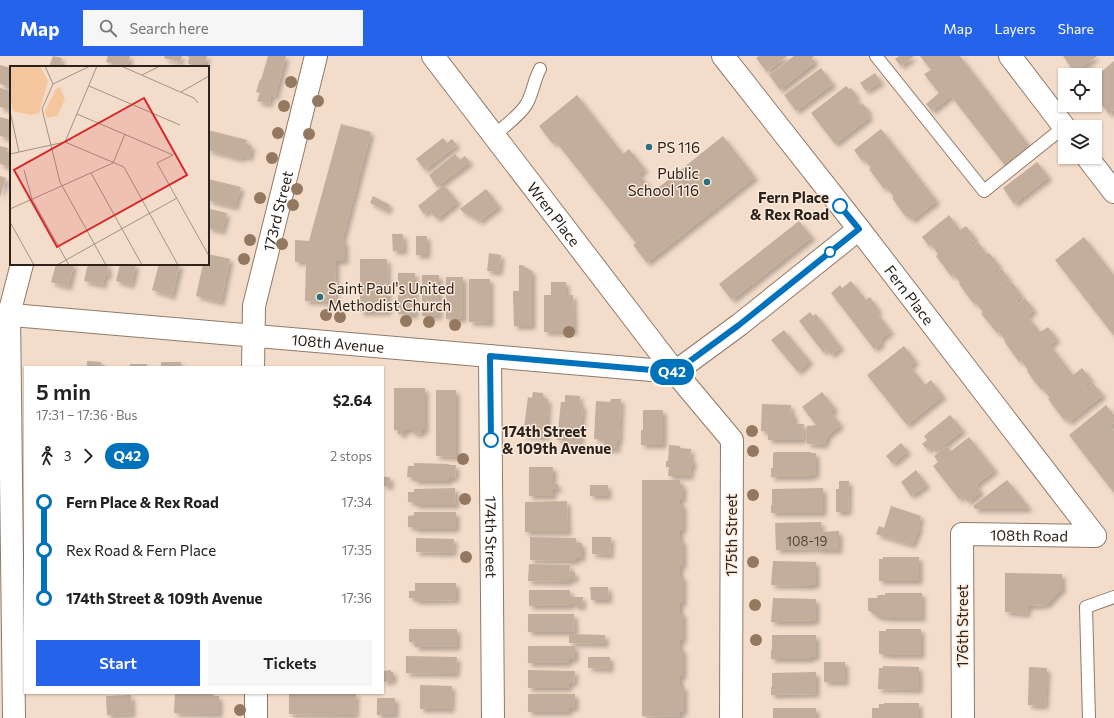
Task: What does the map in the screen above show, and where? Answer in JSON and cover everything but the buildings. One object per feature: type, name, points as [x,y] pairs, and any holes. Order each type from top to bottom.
[{"type":"street","name":"173rd Street","points":[[253,366],[254,306],[316,56]]},
{"type":"street","name":"Wren Place","points":[[433,56],[675,372]]},
{"type":"street","name":"Fern Place","points":[[723,56],[859,229],[1095,536]]},
{"type":"street","points":[[1010,56],[1059,120]]},
{"type":"street","points":[[1092,164],[1114,192]]},
{"type":"street","points":[[675,372],[739,325],[859,229]]},
{"type":"street","points":[[14,718],[4,314],[22,265]]},
{"type":"street","name":"108th Avenue","points":[[4,314],[675,372]]},
{"type":"street","name":"174th Street","points":[[490,356],[493,718]]},
{"type":"street","name":"175th Street","points":[[675,372],[732,440],[731,718]]},
{"type":"street","name":"108th Road","points":[[962,534],[1095,536]]},
{"type":"street","name":"176th Street","points":[[962,534],[963,718]]},
{"type":"street","points":[[256,694],[256,718]]},
{"type":"lane","points":[[876,56],[984,191],[1058,133]]},
{"type":"lane","points":[[494,136],[515,117],[526,104],[535,77],[540,70]]},
{"type":"lane","points":[[1089,718],[1086,607],[1114,597]]},
{"type":"bus line","name":"Q42","points":[[491,440],[490,356],[675,372],[739,325],[859,229],[840,206]]},
{"type":"place","name":"PS 116","points":[[649,147]]},
{"type":"place","name":"Public School 116","points":[[707,182]]},
{"type":"place","name":"Fern Place & Rex Road","points":[[840,206]]},
{"type":"place","name":"Saint Paul's United Methodist Church","points":[[320,297]]},
{"type":"place","name":"174th Street & 109th Avenue","points":[[491,440]]}]
